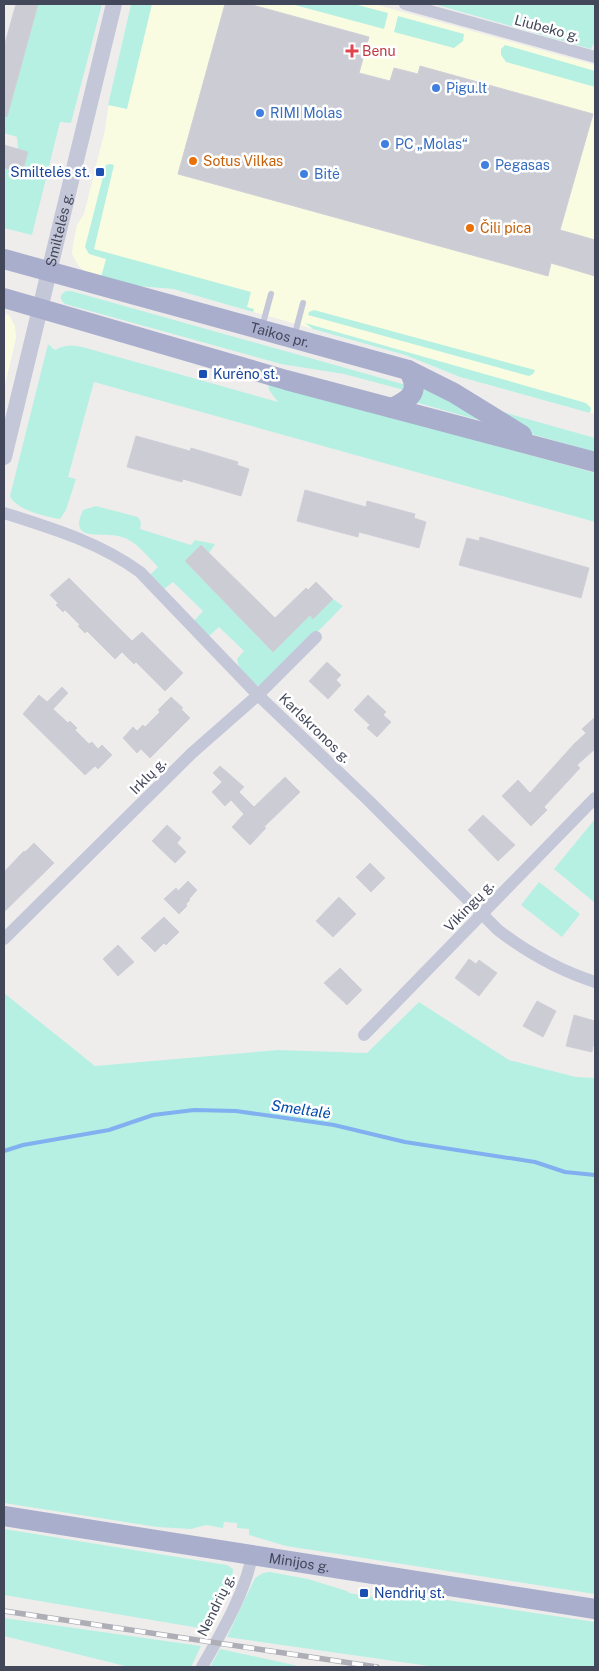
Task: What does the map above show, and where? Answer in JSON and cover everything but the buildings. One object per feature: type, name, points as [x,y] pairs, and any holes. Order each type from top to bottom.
[{"type":"main road","name":"Taikos pr.","points":[[4,259],[408,370],[454,393],[540,447]]},
{"type":"main road","name":"Taikos pr.","points":[[4,298],[286,380],[595,462]]},
{"type":"main road","points":[[392,408],[406,400],[413,392],[414,384],[408,370]]},
{"type":"main road","name":"Minijos g.","points":[[4,1516],[595,1609]]},
{"type":"street","name":"Smiltelės g.","points":[[4,457],[114,4]]},
{"type":"street","name":"Liubeko g.","points":[[405,4],[595,57]]},
{"type":"street","name":"Karlskronos g.","points":[[4,512],[85,540],[123,560],[140,572],[258,694],[369,801],[498,930],[534,956],[570,974],[595,982]]},
{"type":"street","name":"Irklų g.","points":[[4,939],[192,753],[258,694],[316,637]]},
{"type":"street","name":"Vikingų g.","points":[[364,1035],[595,798]]},
{"type":"street","name":"Nendrių g.","points":[[202,1667],[247,1577],[252,1555]]},
{"type":"lane","points":[[261,329],[271,294]]},
{"type":"lane","points":[[293,338],[303,303]]},
{"type":"shaded area","points":[[38,4],[102,4],[71,123],[60,122],[32,235],[4,228],[4,168],[22,173],[28,152],[18,149],[17,137],[4,133],[4,115],[7,115]]},
{"type":"shaded area","points":[[131,4],[374,4],[595,65],[595,414],[460,377],[405,355],[173,289],[136,286],[85,272],[78,265],[72,254],[73,245],[77,225],[84,214],[105,130],[109,102]]},
{"type":"shaded area","points":[[131,4],[152,4],[127,109],[108,105]]},
{"type":"shaded area","points":[[291,4],[354,4],[388,13],[384,29]]},
{"type":"shaded area","points":[[434,4],[595,4],[595,41],[591,49]]},
{"type":"shaded area","points":[[398,16],[464,34],[463,41],[454,48],[394,32]]},
{"type":"shaded area","points":[[505,45],[595,71],[595,87],[506,62],[501,55],[501,49]]},
{"type":"shaded area","points":[[106,165],[114,165],[94,249],[251,292],[247,307],[254,309],[253,312],[173,289],[136,286],[101,277],[106,259],[89,254],[85,247]]},
{"type":"shaded area","points":[[66,291],[406,385],[404,390],[344,374],[281,364],[65,304],[61,297]]},
{"type":"shaded area","points":[[314,310],[535,370],[529,376],[308,315],[309,312]]},
{"type":"shaded area","points":[[4,314],[9,315],[15,326],[16,338],[4,389]]},
{"type":"shaded area","points":[[305,323],[586,403],[591,408],[590,413],[460,377],[405,355],[313,329]]},
{"type":"shaded area","points":[[48,344],[55,350],[70,346],[86,348],[278,402],[269,390],[268,383],[595,473],[595,522],[94,382],[68,477],[76,479],[66,510],[60,519],[40,515],[18,505],[10,496]]},
{"type":"shaded area","points":[[420,388],[448,398],[482,421],[415,402]]},
{"type":"shaded area","points":[[489,408],[595,438],[595,452],[524,432]]},
{"type":"shaded area","points":[[96,506],[138,517],[141,522],[140,529],[191,545],[195,540],[215,544],[209,553],[201,545],[185,561],[273,652],[310,615],[313,618],[333,599],[343,606],[265,685],[259,686],[239,667],[237,659],[244,651],[219,627],[209,636],[194,621],[203,611],[173,582],[164,589],[150,575],[158,567],[137,546],[122,537],[83,532],[79,521],[83,510]]},
{"type":"shaded area","points":[[595,819],[595,900],[594,902],[554,869]]},
{"type":"shaded area","points":[[539,882],[580,914],[562,937],[521,905]]},
{"type":"shaded area","points":[[4,993],[95,1066],[278,1050],[367,1053],[419,1002],[509,1060],[576,1077],[595,1078],[595,1594],[286,1546],[249,1535],[249,1529],[237,1528],[237,1523],[224,1522],[223,1528],[206,1525],[191,1529],[157,1527],[4,1503]]},
{"type":"shaded area","points":[[4,1529],[227,1565],[233,1569],[232,1587],[205,1629],[4,1595]]},
{"type":"shaded area","points":[[270,1572],[308,1579],[349,1593],[386,1599],[388,1596],[420,1596],[595,1622],[595,1667],[436,1667],[227,1637],[255,1578],[263,1573]]},
{"type":"shaded area","points":[[4,1618],[201,1646],[191,1667],[129,1667],[4,1636]]},
{"type":"shaded area","points":[[220,1649],[303,1667],[210,1667]]},
{"type":"waterway","name":"Smeltalė","points":[[4,1151],[23,1145],[109,1130],[153,1115],[194,1110],[236,1111],[334,1125],[405,1142],[535,1162],[565,1172],[595,1175]]},
{"type":"railway","points":[[4,1611],[377,1667]]},
{"type":"place","name":"Benu","points":[[352,51]]},
{"type":"place","name":"Pigu.lt","points":[[436,88]]},
{"type":"place","name":"RIMI Molas","points":[[260,113]]},
{"type":"place","name":"PC „Molas“","points":[[385,144]]},
{"type":"place","name":"Sotus Vilkas","points":[[193,161]]},
{"type":"place","name":"Pegasas","points":[[485,165]]},
{"type":"place","name":"Smiltelės st.","points":[[100,172]]},
{"type":"place","name":"Bitė","points":[[304,174]]},
{"type":"place","name":"Čili pica","points":[[470,228]]},
{"type":"place","name":"Kurėno st.","points":[[203,374]]},
{"type":"place","name":"Nendrių st.","points":[[364,1593]]}]
